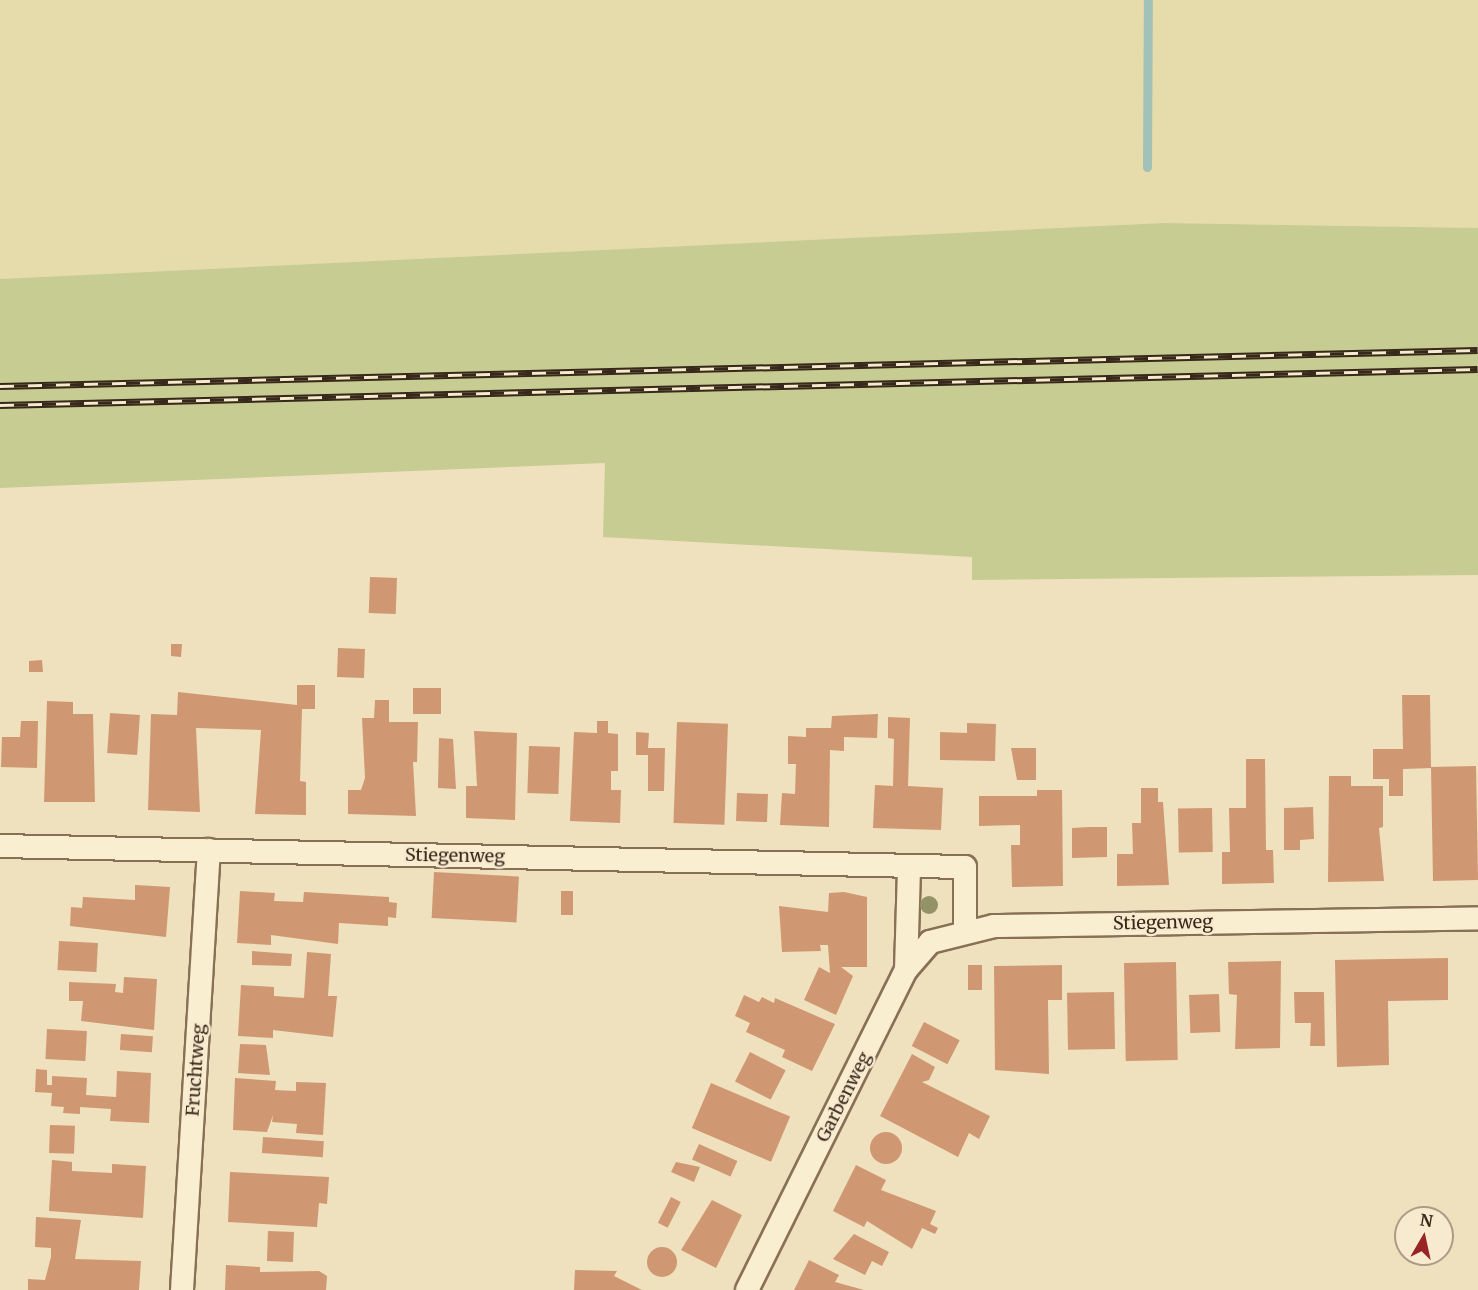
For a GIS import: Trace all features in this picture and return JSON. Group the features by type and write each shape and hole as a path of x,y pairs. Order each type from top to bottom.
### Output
{"street":[{"name":"Stiegenweg","path":"0,846 965,867 965,929 1478,918"},
{"name":"Fruchtweg","path":"182,1290 209,850"},
{"path":"906,970 909,866"},
{"name":"Garbenweg","path":"747,1290 906,970 930,942 965,929"}],"shaded area":[{"path":"0,0 1478,0 1478,228 1163,223 0,279"}],"green space":[{"path":"1163,223 1478,228 1478,575 972,580 972,557 603,537 605,463 0,488 0,279"}],"building":[{"path":"370,577 397,578 396,614 369,613"},
{"path":"171,644 182,644 181,657 171,656"},
{"path":"338,648 365,649 364,678 337,677"},
{"path":"42,660 43,672 29,672 29,661"},
{"path":"297,685 315,685 315,709 302,709 300,781 306,782 306,815 255,814 261,730 196,728 200,812 148,810 151,714 177,715 178,692 297,705"},
{"path":"413,688 441,688 441,714 413,714"},
{"path":"1402,695 1430,695 1431,767 1476,766 1478,880 1433,881 1431,768 1403,769 1403,796 1389,796 1389,779 1373,779 1373,749 1403,749"},
{"path":"375,700 389,700 389,722 418,722 417,762 413,762 416,816 348,814 348,790 361,790 365,778 362,718 374,718"},
{"path":"47,701 73,702 73,714 93,714 95,802 44,802"},
{"path":"110,713 140,715 137,755 107,753"},
{"path":"878,714 877,738 844,737 844,751 830,750 829,827 780,825 782,793 795,794 796,764 788,764 788,736 806,737 806,728 831,728 832,716"},
{"path":"888,717 910,718 908,786 943,788 941,830 873,828 875,785 893,786 894,739 888,738"},
{"path":"21,721 38,721 37,768 1,767 2,737 20,737"},
{"path":"597,721 608,721 608,733 618,734 618,771 611,771 611,790 621,790 620,823 570,821 574,732 597,733"},
{"path":"677,722 728,724 724,825 673,823"},
{"path":"967,723 996,724 995,761 940,760 940,732 967,733"},
{"path":"474,731 517,733 515,820 466,818 466,786 477,786"},
{"path":"636,732 649,733 648,748 665,748 664,791 648,791 648,755 636,755"},
{"path":"439,738 453,739 456,789 438,788"},
{"path":"529,746 560,747 558,794 527,793"},
{"path":"1011,748 1036,748 1036,780 1017,780"},
{"path":"1246,759 1265,759 1266,850 1273,850 1274,883 1222,884 1222,852 1230,852 1229,808 1246,808"},
{"path":"1329,776 1351,776 1351,786 1383,786 1383,827 1379,828 1384,881 1328,882"},
{"path":"1141,788 1158,788 1158,802 1163,802 1169,885 1117,886 1117,854 1133,854 1132,823 1141,823"},
{"path":"1037,790 1062,790 1063,886 1012,887 1011,845 1020,845 1020,825 979,826 979,796 1037,796"},
{"path":"737,793 768,794 767,822 736,821"},
{"path":"1313,807 1314,839 1300,840 1300,850 1284,850 1284,808"},
{"path":"1212,808 1213,852 1179,853 1178,809"},
{"path":"1107,827 1107,857 1072,858 1072,828"},
{"path":"434,872 519,876 516,922 432,918"},
{"path":"135,885 170,887 166,937 70,926 71,907 82,908 83,897 135,900"},
{"path":"240,891 275,893 274,901 303,902 304,892 389,897 389,902 397,903 396,918 388,917 388,926 339,923 338,944 271,935 271,945 237,943"},
{"path":"561,891 573,891 573,915 561,915"},
{"path":"844,892 867,897 867,967 841,967 853,976 836,1015 804,1000 819,967 830,973 828,945 820,945 821,951 782,952 779,906 828,912 829,893"},
{"path":"59,941 98,943 96,972 57,970"},
{"path":"252,951 292,954 291,966 252,965"},
{"path":"307,952 331,954 328,996 337,996 333,1037 273,1030 273,1038 238,1036 241,985 274,987 274,996 304,998"},
{"path":"1448,958 1448,1000 1388,1001 1389,1065 1337,1067 1335,960"},
{"path":"1281,961 1280,1048 1235,1049 1237,995 1229,994 1228,962"},
{"path":"1176,962 1178,1060 1126,1061 1124,963"},
{"path":"968,965 982,965 982,990 968,990"},
{"path":"1062,965 1062,1000 1048,1000 1049,1074 995,1070 994,966"},
{"path":"124,977 157,979 154,1030 81,1021 83,1001 69,1001 69,982 116,984 115,992 123,993"},
{"path":"1114,992 1115,1049 1068,1050 1067,993"},
{"path":"1294,992 1324,992 1325,1046 1310,1046 1311,1023 1295,1023"},
{"path":"1219,994 1220,1032 1190,1033 1189,995"},
{"path":"744,995 759,1002 762,997 774,1003 775,998 835,1024 812,1071 782,1057 785,1050 746,1032 750,1023 735,1016"},
{"path":"924,1022 960,1040 947,1064 912,1046"},
{"path":"47,1029 87,1031 85,1061 45,1059"},
{"path":"121,1034 153,1036 152,1052 120,1050"},
{"path":"240,1044 266,1045 270,1075 238,1073"},
{"path":"750,1052 786,1070 771,1100 735,1081"},
{"path":"912,1054 935,1067 929,1080 922,1082 990,1116 979,1139 969,1133 958,1157 880,1116"},
{"path":"36,1069 47,1070 47,1085 52,1085 52,1076 87,1078 86,1095 116,1097 117,1071 151,1073 149,1123 110,1121 111,1109 80,1107 80,1114 63,1113 64,1107 51,1106 52,1093 35,1092"},
{"path":"235,1078 276,1081 275,1090 296,1091 296,1082 326,1083 323,1135 296,1133 297,1124 272,1122 273,1115 267,1132 233,1130"},
{"path":"711,1083 790,1117 771,1162 692,1128"},
{"path":"50,1125 75,1126 74,1154 49,1153"},
{"path":"886,1132 897,1137 902,1148 897,1159 886,1164 875,1159 870,1148 875,1137"},
{"path":"263,1137 324,1141 323,1157 262,1153"},
{"path":"699,1144 737,1161 730,1177 692,1160"},
{"path":"52,1160 72,1162 72,1171 112,1173 112,1164 146,1166 143,1218 49,1211"},
{"path":"676,1162 700,1167 694,1182 671,1172"},
{"path":"856,1165 886,1180 881,1190 936,1211 930,1224 938,1228 935,1234 922,1228 912,1249 867,1221 864,1227 833,1211"},
{"path":"230,1172 329,1177 327,1204 319,1203 317,1227 228,1222"},
{"path":"671,1197 681,1202 668,1228 658,1223"},
{"path":"712,1200 742,1215 716,1268 681,1250"},
{"path":"36,1217 81,1220 75,1259 141,1261 139,1290 28,1290 28,1279 45,1280 51,1257 51,1248 35,1247"},
{"path":"268,1231 294,1232 293,1262 267,1261"},
{"path":"854,1234 889,1252 882,1266 872,1261 865,1275 833,1259"},
{"path":"662,1247 668,1248 676,1256 676,1268 668,1276 662,1277 656,1276 648,1268 647,1262 648,1256 656,1248"},
{"path":"809,1260 839,1275 835,1282 864,1290 794,1290"},
{"path":"226,1265 260,1267 260,1272 319,1271 327,1276 326,1290 225,1290"},
{"path":"575,1270 617,1271 614,1276 642,1290 574,1290"}],"waterway":[{"path":"1147,167 1148,0"}],"railway":[{"path":"0,386 1478,350"},
{"path":"0,405 1478,369"}]}
